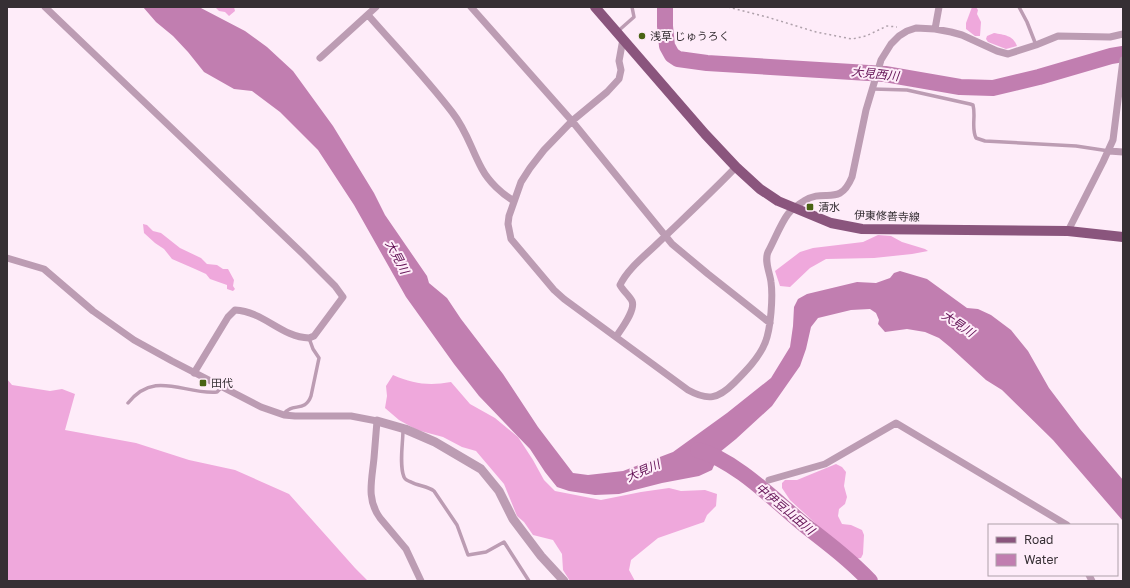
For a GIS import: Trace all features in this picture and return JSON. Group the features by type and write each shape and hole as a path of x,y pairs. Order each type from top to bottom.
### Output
{"main road":[{"name":"伊東修善寺線","path":"595,7 705,134 736,167 760,189 778,201 831,223 862,229 1068,231 1123,237"}],"street":[{"path":"45,7 298,249 343,297 314,336 309,338 286,333 262,318 235,310 228,317 194,373"},
{"path":"320,58 376,7"},
{"path":"471,7 572,121 672,244 770,323"},
{"path":"935,29 939,7"},
{"path":"368,15 452,112 464,130 487,177 502,192 514,200"},
{"path":"620,36 619,61 621,70 619,80 572,121 544,150 530,168 521,182 509,216 508,224 510,239 554,290 688,390 697,395 709,397 719,396 748,369 766,342 770,323 772,291 767,255 788,214 806,200 813,197 842,193 848,187 852,178 866,110 880,60 891,44 899,36 906,31 916,28 935,29 962,35 997,51 1008,54 1058,36 1110,37 1123,34"},
{"path":"1068,231 1109,151 1113,140 1122,63"},
{"path":"1109,151 1123,152"},
{"path":"616,337 633,307 631,300 622,290 620,285 622,281 636,265 736,167"},
{"path":"7,258 44,269 93,312 134,340 261,407 284,415 351,416 377,421 404,429 435,442 481,469 499,491 513,519 541,556 564,581"},
{"path":"377,421 370,491 372,503 375,512 410,553 421,581"},
{"path":"769,480 828,463 896,423 1065,524"}],"lane":[{"path":"620,36 634,17 632,7"},
{"path":"1019,7 1036,45"},
{"path":"872,88 907,90 973,105 974,134 976,138 985,141 1076,146 1109,151"},
{"path":"284,415 288,409 304,406 311,396 320,358 313,349 309,338"},
{"path":"128,402 134,394 152,386 164,385 209,393 217,392 222,386"},
{"path":"404,429 402,463 405,479 434,491 457,524 468,555 486,552 504,542 529,581"}],"path":[{"path":"728,7 816,32 852,39 866,36 887,26 897,27 906,31"}],"shaded area":[{"path":"215,7 234,7 235,11 229,16 225,12 219,11"},
{"path":"972,7 976,7 978,10 977,14 981,22 980,36 975,36 966,29 966,23"},
{"path":"994,33 1011,38 1017,46 1006,49 988,42 986,39 987,36"},
{"path":"143,224 147,225 153,231 161,233 180,248 201,258 207,264 217,265 223,269 228,269 234,280 233,286 235,289 233,291 227,289 227,285 210,279 206,274 172,259 164,249 144,233"},
{"path":"878,235 891,236 902,242 928,251 874,258 826,259 810,268 790,287 780,286 775,271 800,252 813,248 863,242"},
{"path":"393,375 408,380 429,384 451,382 470,404 495,418 518,437 544,480 555,491 601,500 669,488 681,491 705,490 717,494 716,506 707,515 704,522 658,538 631,560 629,570 635,581 570,581 563,570 562,554 553,540 533,535 524,522 517,516 504,484 476,451 462,447 443,437 417,430 399,420 385,408 387,396 386,386"},
{"path":"7,379 12,385 50,391 62,389 75,394 65,430 136,443 189,460 235,470 289,494 368,581 7,581"},
{"path":"836,464 842,467 846,472 844,486 847,497 845,504 839,509 838,516 842,524 851,525 862,530 864,535 863,554 861,558 854,559 846,555 832,539 818,530 815,523 790,500 782,488 782,483 785,480 797,480"}],"water":[{"name":"大見川","path":"143,7 199,7 245,31 267,47 293,71 333,126 374,193 385,215 427,276 429,283 447,298 503,374 538,427 573,473 588,475 623,471 673,452 727,413 771,378 790,347 794,307 798,299 807,294 857,282 876,283 890,278 894,273 900,271 927,279 967,308 978,309 991,315 1011,330 1028,351 1049,388 1080,429 1123,480 1123,521 1053,440 1002,390 986,380 939,338 925,332 907,329 885,332 878,324 879,320 876,313 870,309 851,310 818,318 811,327 800,366 772,406 720,452 712,470 699,476 662,483 619,494 595,495 569,491 557,487 530,449 479,396 406,297 354,205 318,150 280,112 252,91 234,89 204,72 173,36 156,22"}],"waterway":[{"name":"大見西川","path":"665,7 667,46 672,55 678,59 707,63 885,74 960,87 993,88 1123,54"},
{"name":"中伊豆山田川","path":"698,450 713,455 756,483 807,527 832,546 870,581"}],"place":[{"name":"浅草 じゅうろく","path":"642,36"},
{"name":"清水","path":"810,207"},
{"name":"田代","path":"203,383"}]}
